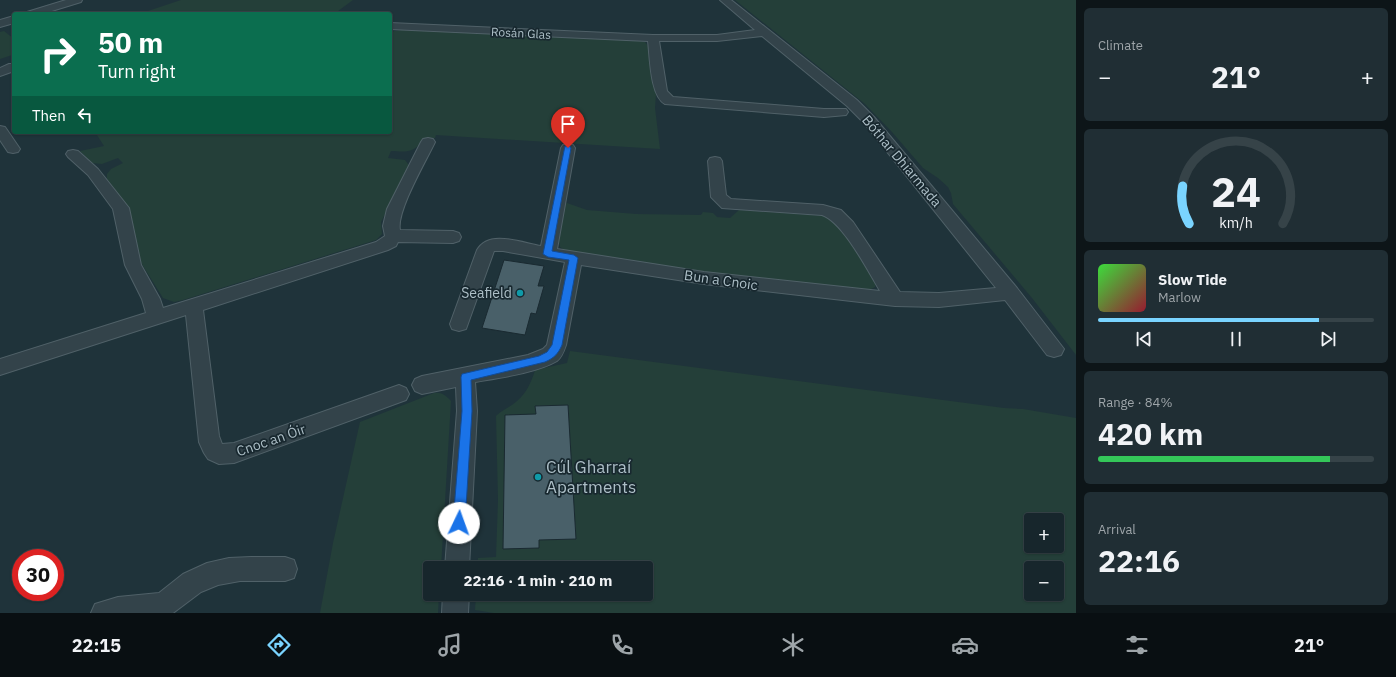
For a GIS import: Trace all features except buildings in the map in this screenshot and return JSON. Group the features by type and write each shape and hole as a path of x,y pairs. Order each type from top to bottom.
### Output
{"street":[{"path":"38,12 77,0"},
{"name":"Bóthar Dhiarmada","path":"725,0 852,103 869,120 1011,293 1054,349"},
{"path":"0,24 12,20"},
{"name":"Rosán Glas","path":"392,26 653,38 717,38 764,32"},
{"path":"653,38 661,91 663,96 670,101 824,113 841,112"},
{"path":"0,72 12,67"},
{"path":"0,130 13,149"},
{"path":"0,367 382,246 390,242 393,236 391,226 395,209 428,142"},
{"path":"548,254 568,148"},
{"path":"73,154 93,172 121,208 133,265 151,299 156,317"},
{"path":"715,161 719,197 727,204 823,210 838,216 847,226 895,299"},
{"path":"393,236 453,237"},
{"name":"Bun a Cnoic","path":"459,324 485,250 490,245 500,245 548,254 704,278 895,299 939,300 1011,293"},
{"path":"422,385 530,363 550,355 555,350 574,258"},
{"name":"Cnoc an Óir","path":"194,306 208,436 210,447 215,452 222,455 234,453 399,394"},
{"path":"457,561 467,411 466,377"},
{"path":"104,613 117,609 160,606 197,580 226,570 285,569"},
{"path":"455,613 456,601"}],"green space":[{"path":"181,0 353,0 337,12 145,12"},
{"path":"735,0 1076,0 1076,355 1032,298 953,204 948,187 923,168 892,132 865,104"},
{"path":"402,30 634,40 645,42 648,46 656,94 655,108 660,149 436,135 435,138 424,138 414,149 402,152 391,151 388,158 405,160 408,164 408,168 381,222 382,234 376,240 183,300 174,302 163,298 138,256 126,205 107,179 107,174 111,169 123,163 118,158 102,164 92,163 80,151 104,146 96,134 392,134 392,32"},
{"path":"4,31 12,37 12,55 0,59 0,32"},
{"path":"567,203 587,210 636,214 701,215 703,212 713,213 717,217 730,218 739,210 824,216 841,227 876,281 875,287 869,290 701,272 620,258 566,251 560,247 558,237 562,205"},
{"path":"570,351 1004,408 1023,409 1076,418 1076,613 494,613 475,610 476,601 653,601 653,561 478,561 478,558 496,557 498,500 496,416 521,398 532,380 535,370 567,363"},
{"path":"434,393 443,394 451,401 441,561 423,561 423,601 439,601 438,613 320,613 333,543 360,422"}],"place":[{"name":"Seafield","path":"520,293"},
{"name":"Cúl Gharraí Apartments","path":"538,477"}],"route":[{"path":"459,523 467,411 466,377 541,360 550,355 555,350 557,345 574,258 548,254 568,148"}]}
